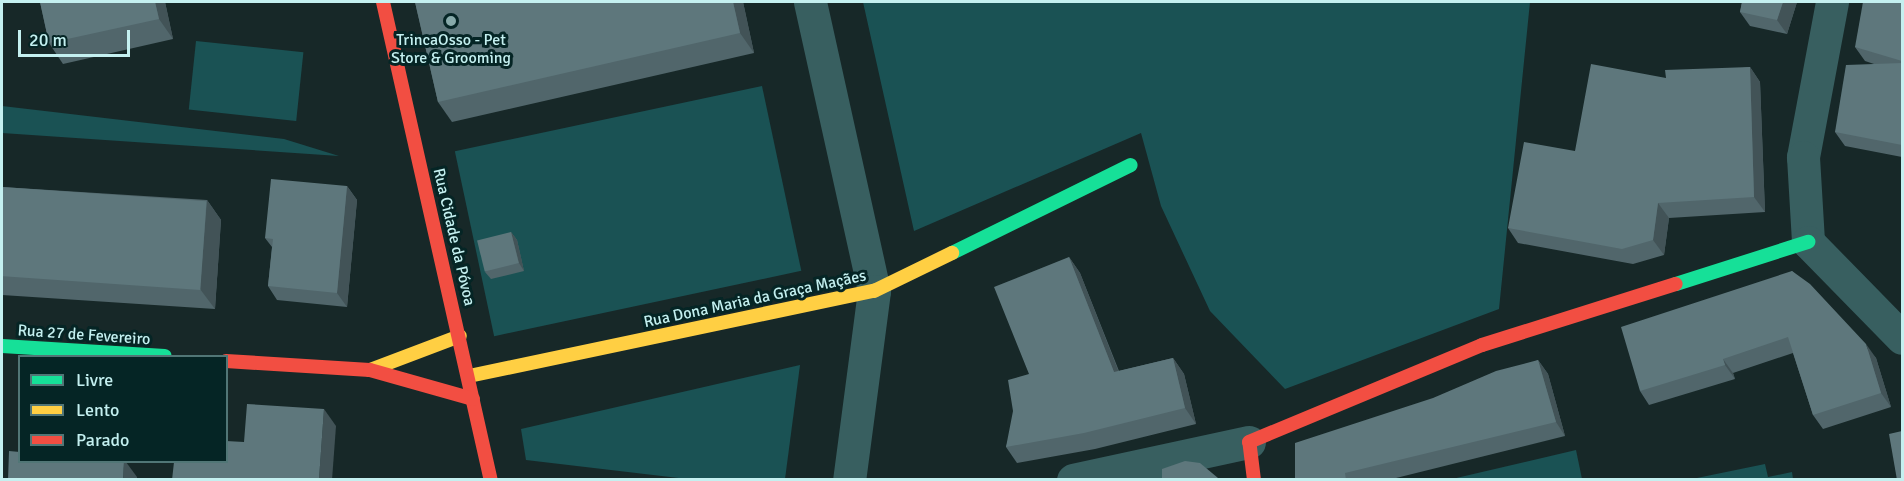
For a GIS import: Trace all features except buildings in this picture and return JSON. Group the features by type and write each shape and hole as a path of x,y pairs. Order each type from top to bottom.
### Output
{"street":[{"name":"Rua Cidade da Póvoa","path":"383,2 491,480"},
{"path":"810,2 874,291 849,480"},
{"path":"1832,2 1803,158 1808,242 1902,338"},
{"name":"Rua Dona Maria da Graça Maçães","path":"469,376 874,291 1131,165"},
{"path":"1073,480 1249,442 1482,345 1808,242"},
{"path":"370,370 460,336"},
{"name":"Rua 27 de Fevereiro","path":"2,346 135,355"},
{"path":"228,360 370,370 473,399"},
{"path":"1249,442 1254,480"}],"shaded area":[{"path":"863,2 1530,2 1499,309 1285,389 1210,311 1161,206 1141,133 914,231"},
{"path":"196,41 303,52 296,121 189,110"},
{"path":"762,86 801,271 494,336 455,151"},
{"path":"2,106 284,139 339,156 2,133"},
{"path":"800,365 785,479 687,479 526,460 521,429"},
{"path":"1576,450 1582,479 1452,479"},
{"path":"1765,464 1768,477 1792,472 1793,479 1692,479"}],"traffic: fast":[{"path":"952,253 1131,165"},
{"path":"1676,284 1808,242"},
{"path":"2,346 149,355"}],"traffic: slow":[{"path":"469,376 874,291 952,253"},
{"path":"370,370 460,336"}],"traffic: jam":[{"path":"383,2 491,480"},
{"path":"1254,480 1249,442 1482,345 1676,284"},
{"path":"228,361 370,370 473,399"}],"place":[{"name":"TrincaOsso - Pet Store & Grooming","path":"451,21"}]}
